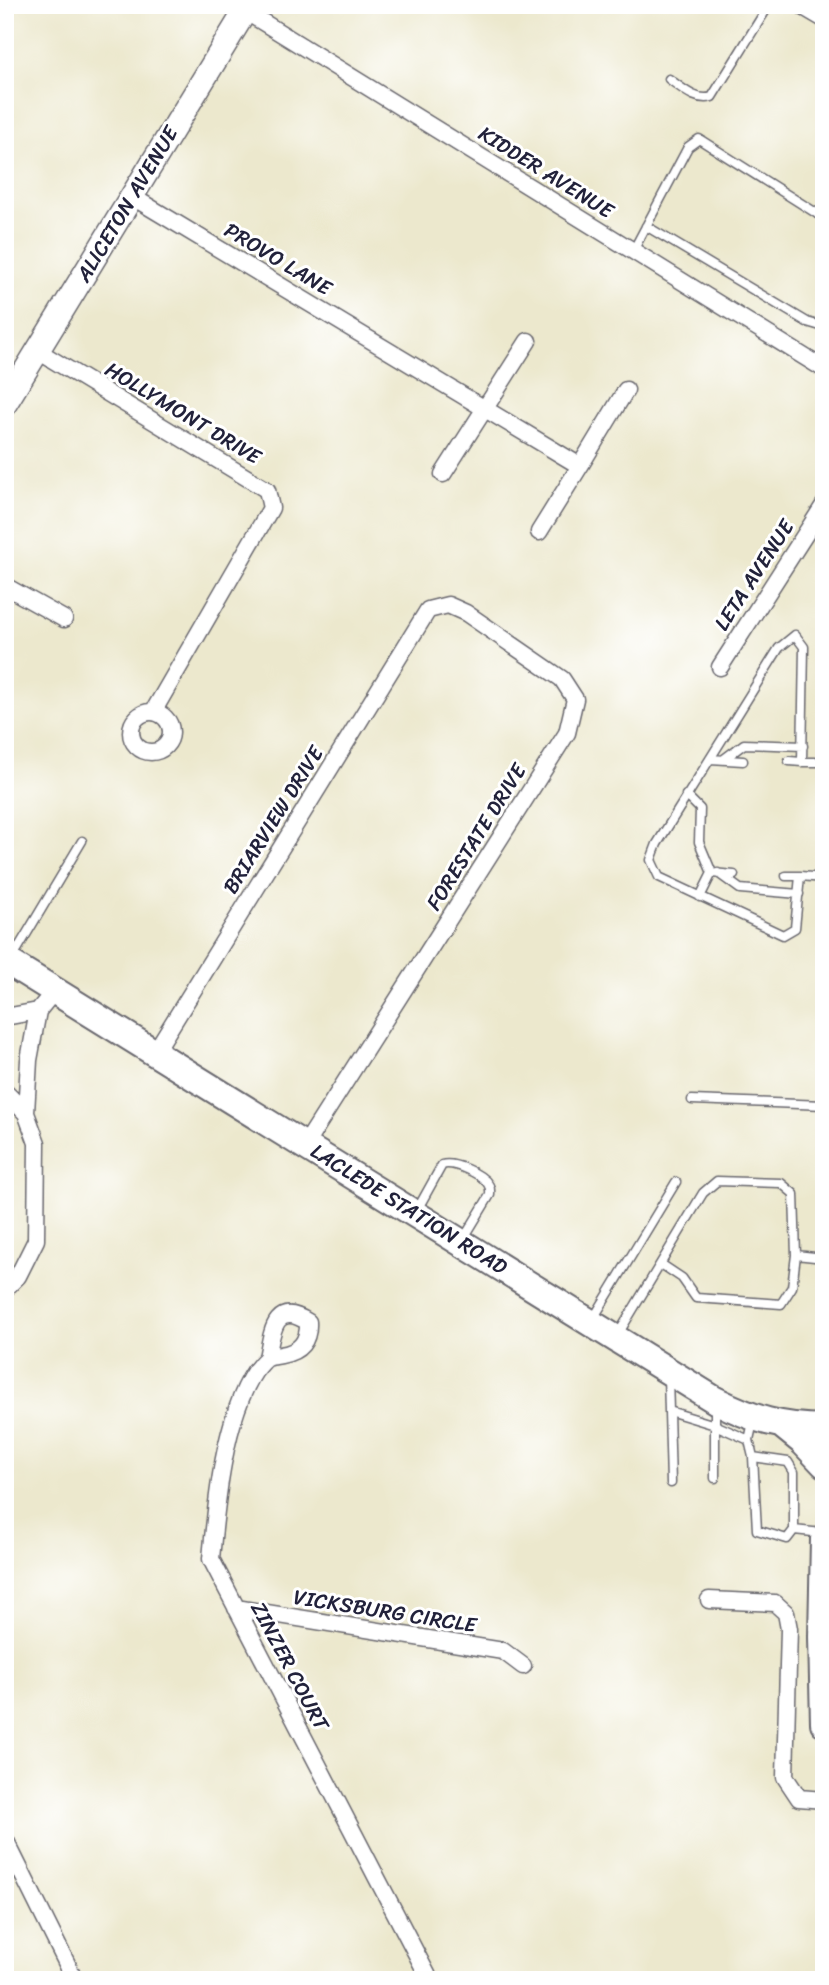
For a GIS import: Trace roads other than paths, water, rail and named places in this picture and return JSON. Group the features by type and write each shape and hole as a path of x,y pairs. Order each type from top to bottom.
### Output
{"main road":[{"name":"LACLEDE STATION ROAD","path":"7,961 617,1337 668,1370 715,1413 751,1429 782,1425 824,1428"},
{"path":"782,1425 803,1441 824,1464"},
{"path":"824,1539 821,1637 824,1723"}],"street":[{"path":"807,5 824,15"},
{"name":"ALICETON AVENUE","path":"5,404 247,8"},
{"name":"KIDDER AVENUE","path":"247,8 824,369"},
{"name":"PROVO LANE","path":"131,196 579,466"},
{"path":"443,474 528,341"},
{"name":"HOLLYMONT DRIVE","path":"38,351 267,490 271,508 153,712"},
{"path":"540,532 626,390"},
{"name":"LETA AVENUE","path":"720,667 824,505"},
{"path":"5,586 64,619"},
{"name":"FORESTATE DRIVE","path":"306,1145 566,733 572,716 575,699 562,679 466,613 448,605 428,610"},
{"name":"BRIARVIEW DRIVE","path":"155,1052 428,610"},
{"path":"5,1289 18,1276 36,1240 37,1143 26,1113 29,1060 38,1012 55,990"},
{"path":"5,1017 38,1012"},
{"path":"5,1092 26,1113"},
{"name":"ZINZER COURT","path":"267,1358 255,1372 241,1401 228,1444 216,1498 211,1559 430,1980"},
{"path":"709,1600 775,1603 786,1612 789,1629 785,1777 799,1798 824,1800"},
{"name":"VICKSBURG CIRCLE","path":"236,1608 503,1651 523,1666"},
{"path":"5,1839 75,1980"}],"lane":[{"path":"669,79 694,96 705,99 712,97 769,5"},
{"path":"633,251 688,147 699,139 824,218"},
{"path":"646,226 807,322 824,327"},
{"path":"800,876 795,928 783,936 659,877 651,860 657,844 686,795 779,649 795,635 804,647 802,762"},
{"path":"724,759 744,744 803,746"},
{"path":"710,759 743,761"},
{"path":"789,761 824,762"},
{"path":"686,795 699,809 699,842 715,873 740,890 799,894"},
{"path":"7,961 82,841"},
{"path":"715,873 734,875"},
{"path":"700,897 715,873"},
{"path":"786,876 824,878"},
{"path":"692,1100 824,1105"},
{"path":"415,1212 442,1166 446,1164 457,1165 487,1182 490,1195 462,1241"},
{"path":"617,1337 703,1193 717,1181 781,1183 794,1194 796,1255 792,1287 781,1304 696,1298 682,1278 661,1264"},
{"path":"592,1322 676,1182"},
{"path":"796,1255 824,1258"},
{"path":"668,1370 671,1483"},
{"path":"669,1411 715,1413 715,1478"},
{"path":"751,1429 757,1530 787,1539 794,1530 793,1472 788,1462 753,1457"},
{"path":"794,1530 824,1533"}]}
